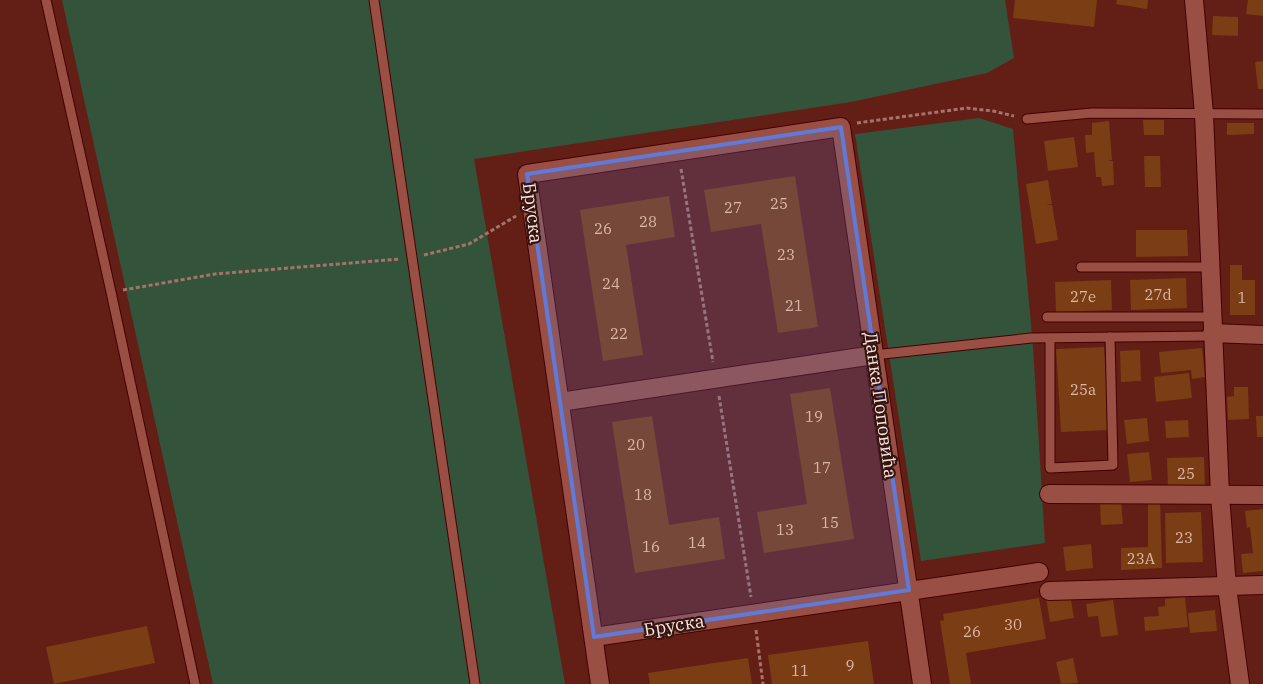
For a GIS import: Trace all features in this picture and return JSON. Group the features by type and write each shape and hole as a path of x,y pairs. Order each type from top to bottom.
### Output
{"street":[{"path":"1194,0 1204,114 1220,495 1227,587 1240,684"},
{"path":"678,152 841,127"},
{"name":"Данка Поповића","path":"841,127 922,684"},
{"name":"Бруска","path":"600,684 527,174 678,152"},
{"path":"1212,329 1263,335"},
{"path":"560,402 874,355"},
{"path":"1049,494 1263,495"},
{"name":"Бруска","path":"594,637 754,612 1039,572"},
{"path":"1049,591 1263,585"}],"lane":[{"path":"46,0 111,292 192,683"},
{"path":"374,0 475,684"},
{"path":"1027,119 1092,114 1263,114"},
{"path":"1081,267 1210,266"},
{"path":"1047,316 1212,329"},
{"path":"874,355 1050,338 1110,337 1212,329"},
{"path":"1050,338 1050,468 1113,465 1110,337"}],"path":[{"path":"841,127 967,108 993,111 1027,119"},
{"path":"678,152 754,612 763,684"},
{"path":"111,292 164,281 215,274 411,258 469,244 532,207"}],"highlighted area":[{"path":"841,127 909,590 594,637 527,174"}],"green space":[{"path":"62,0 1005,0 1014,58 987,73 851,102 474,159 565,684 213,684"},
{"path":"979,118 1013,129 1033,346 1045,543 921,561 855,134"}],"building":[{"path":"1015,0 1097,0 1094,27 1013,18"},
{"path":"1117,0 1148,0 1147,9 1116,4"},
{"path":"1248,0 1263,0 1263,16 1246,14"},
{"path":"1213,16 1238,17 1238,36 1212,35"},
{"path":"1263,61 1263,89 1258,89 1255,62"},
{"path":"1143,120 1164,120 1164,135 1144,135"},
{"path":"1109,121 1112,160 1107,161 1113,161 1114,185 1102,186 1101,177 1096,177 1094,152 1086,153 1085,135 1092,135 1092,123"},
{"path":"1227,123 1254,123 1254,134 1227,135"},
{"path":"1074,137 1078,167 1048,171 1044,141"},
{"path":"1144,156 1160,156 1161,187 1145,187"},
{"path":"795,176 818,327 778,333 761,224 711,232 704,190"},
{"path":"1048,180 1052,204 1046,205 1052,205 1058,240 1036,244 1026,184"},
{"path":"669,196 675,237 626,245 643,355 603,361 580,210"},
{"path":"1136,230 1187,230 1188,256 1136,257"},
{"path":"1230,265 1242,265 1242,280 1255,280 1255,315 1230,315"},
{"path":"1186,278 1187,308 1131,310 1130,280"},
{"path":"1111,280 1112,310 1056,312 1055,282"},
{"path":"1104,347 1109,430 1061,432 1056,349"},
{"path":"1202,348 1205,377 1192,379 1191,370 1161,373 1159,352"},
{"path":"1140,350 1141,381 1121,382 1120,351"},
{"path":"1189,373 1192,398 1156,402 1154,377"},
{"path":"1234,387 1248,387 1249,419 1228,420 1227,397 1234,396"},
{"path":"830,388 854,539 764,553 757,512 807,504 790,394"},
{"path":"652,416 669,525 719,517 725,559 635,573 612,422"},
{"path":"1256,416 1263,416 1263,437 1257,437"},
{"path":"1147,418 1149,441 1127,444 1124,420"},
{"path":"1188,420 1189,437 1166,438 1165,421"},
{"path":"1149,452 1152,480 1130,482 1127,454"},
{"path":"1204,457 1205,488 1168,489 1167,458"},
{"path":"1160,497 1162,568 1121,570 1121,548 1148,547 1148,498"},
{"path":"1121,500 1123,524 1101,525 1100,502"},
{"path":"1263,509 1263,571 1243,573 1241,554 1253,553 1250,527 1247,528 1245,511"},
{"path":"1201,512 1203,562 1166,563 1165,513"},
{"path":"1091,544 1093,568 1066,571 1063,547"},
{"path":"1070,594 1074,618 1050,622 1046,598"},
{"path":"1185,597 1188,627 1145,631 1144,617 1159,616 1158,607 1165,606 1165,599"},
{"path":"1039,598 1046,639 966,653 971,684 950,684 940,621 944,620 943,614"},
{"path":"1113,600 1118,635 1101,637 1098,616 1088,617 1086,604"},
{"path":"1215,610 1217,631 1190,633 1188,613"},
{"path":"147,626 155,663 54,684 46,647"},
{"path":"868,641 874,684 772,684 768,655"},
{"path":"748,658 752,684 650,684 648,673"},
{"path":"1073,658 1078,683 1061,684 1056,662"}]}
